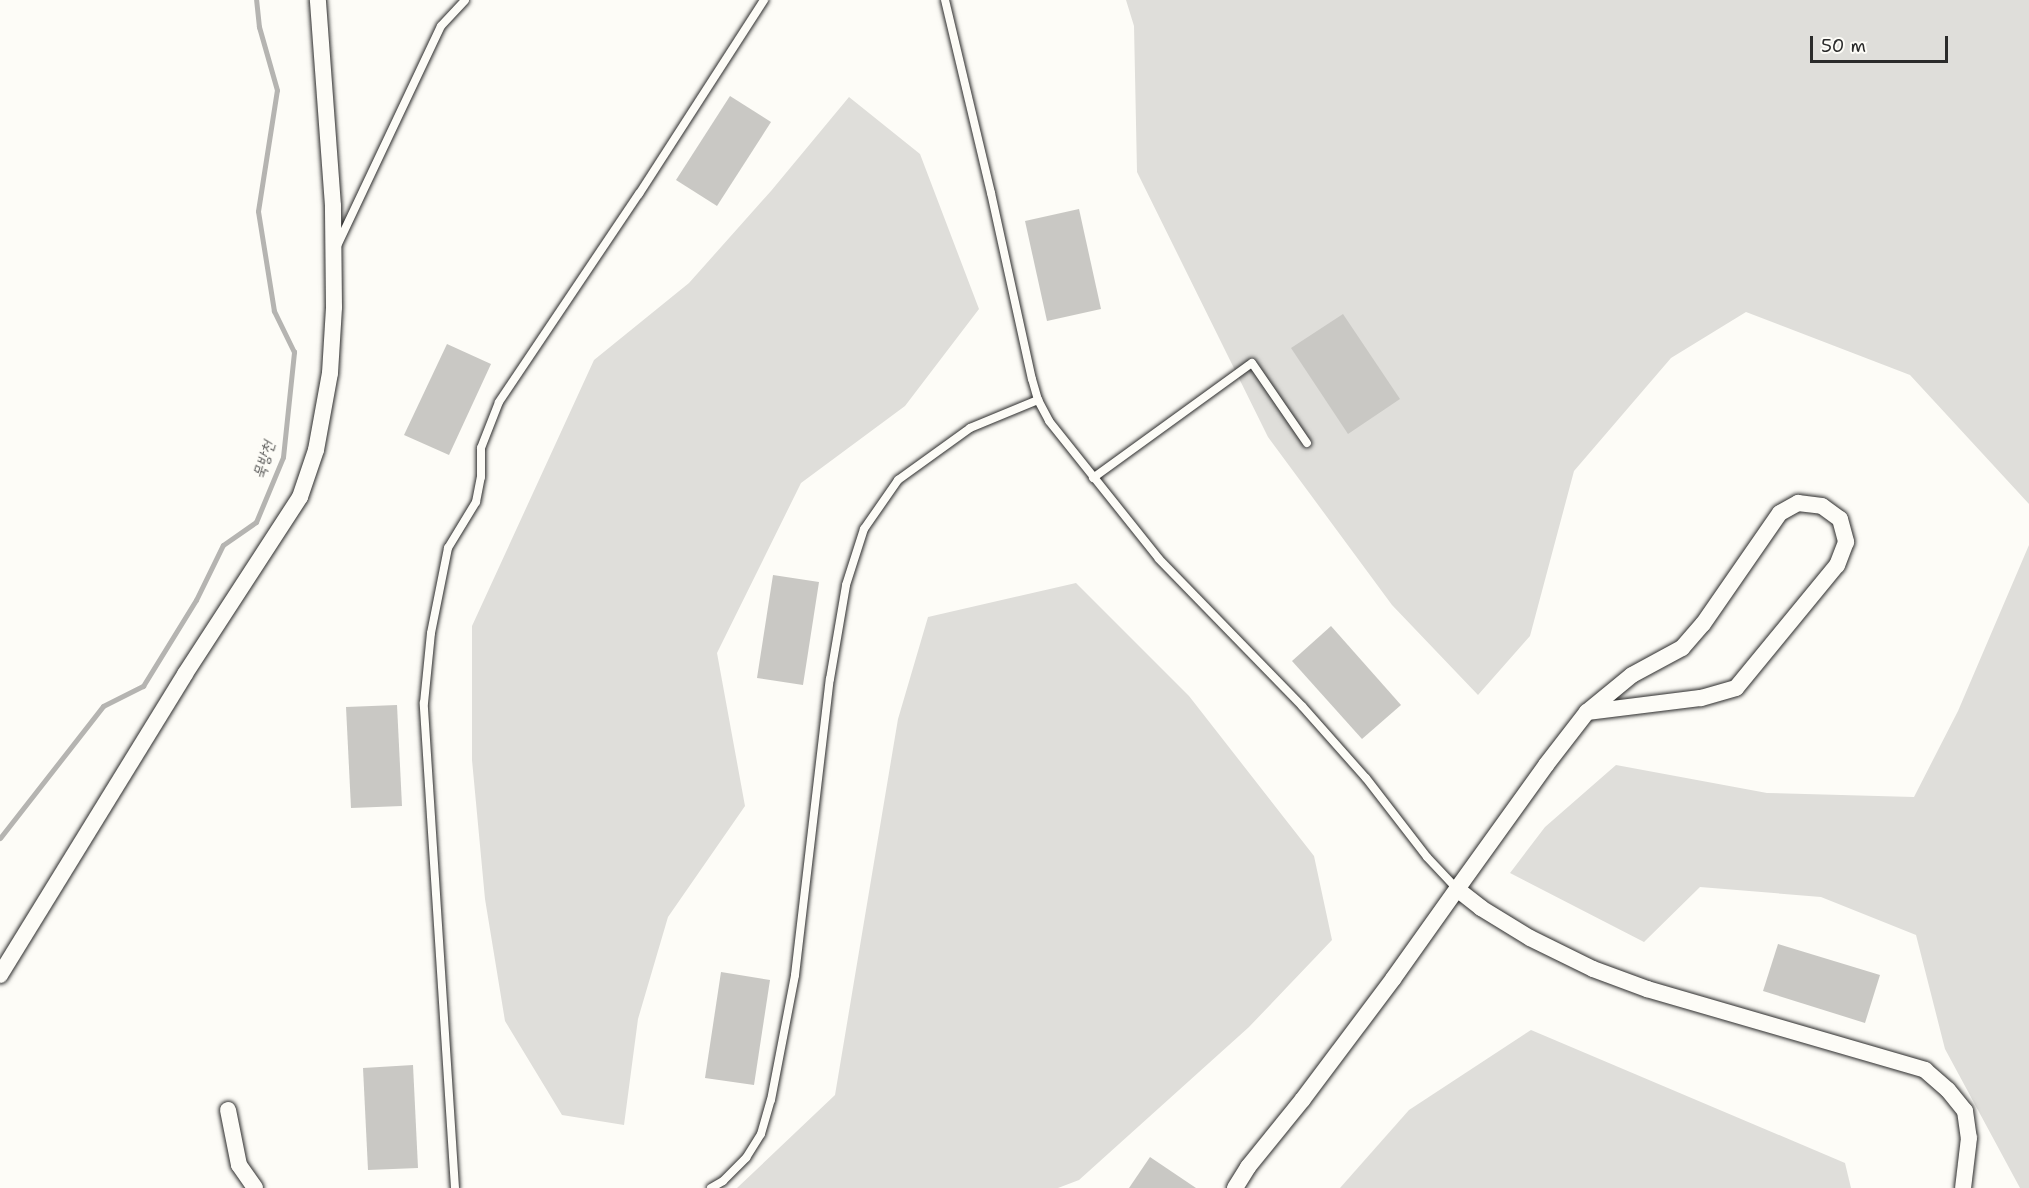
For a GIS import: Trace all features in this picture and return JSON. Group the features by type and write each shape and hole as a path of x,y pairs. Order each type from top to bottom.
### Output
{"street":[{"path":"0,975 185,674 300,497 316,450 330,373 333,255 333,206 318,0"},
{"path":"1235,1188 1248,1167 1379,997 1545,765 1587,712 1632,675 1682,648 1703,624 1779,513 1798,504 1806,504 1822,506 1840,519 1846,542 1837,565 1736,688 1700,698 1587,712"},
{"path":"1457,889 1481,908 1530,938 1593,969 1647,989 1925,1070 1948,1090 1965,1111 1968,1138 1963,1188"},
{"path":"228,1110 239,1165 255,1188"}],"lane":[{"path":"333,255 441,26 465,0"},
{"path":"455,1188 424,703 431,633 448,548 476,502 481,477 481,448 499,402 639,194 764,0"},
{"path":"945,0 1038,400 1049,421 1159,559 1302,706 1366,778 1427,857 1457,889"},
{"path":"1093,478 1252,363 1306,443"},
{"path":"711,1188 723,1181 746,1158 762,1134 771,1100 795,975 830,679 846,585 864,529 898,480 970,428 1038,400"}],"shaded area":[{"path":"1126,0 2029,0 2029,504 1910,375 1746,312 1671,358 1574,471 1530,636 1478,695 1392,605 1268,437 1137,172 1134,26"},
{"path":"849,97 920,154 979,309 905,406 801,483 717,653 745,806 668,917 638,1019 624,1125 562,1115 505,1021 485,899 472,760 472,626 594,360 689,283 771,191"},
{"path":"2029,545 2029,1188 2020,1188 1945,1049 1916,935 1821,897 1700,887 1644,942 1510,873 1545,827 1616,765 1767,793 1914,797 1958,711"},
{"path":"1076,583 1189,696 1314,856 1332,940 1249,1027 1079,1180 1058,1188 737,1188 835,1095 898,719 928,617"},
{"path":"1531,1030 1845,1163 1851,1188 1340,1188 1409,1110"}],"building":[{"path":"730,96 771,122 717,206 676,180"},
{"path":"1079,209 1101,309 1047,321 1025,221"},
{"path":"1343,314 1400,399 1348,434 1291,348"},
{"path":"447,344 491,364 449,455 404,435"},
{"path":"773,575 819,582 803,685 757,678"},
{"path":"1331,626 1401,705 1362,739 1292,661"},
{"path":"397,705 402,806 351,808 346,707"},
{"path":"1778,944 1880,975 1865,1023 1763,991"},
{"path":"721,972 770,980 754,1085 705,1078"},
{"path":"413,1065 418,1168 368,1170 363,1068"},
{"path":"1150,1157 1196,1188 1129,1188"}],"waterway":[{"name":"묵방천","path":"0,838 103,706 143,686 196,600 223,545 256,522 283,457 294,352 274,311 258,211 277,90 259,27 256,0"}]}
